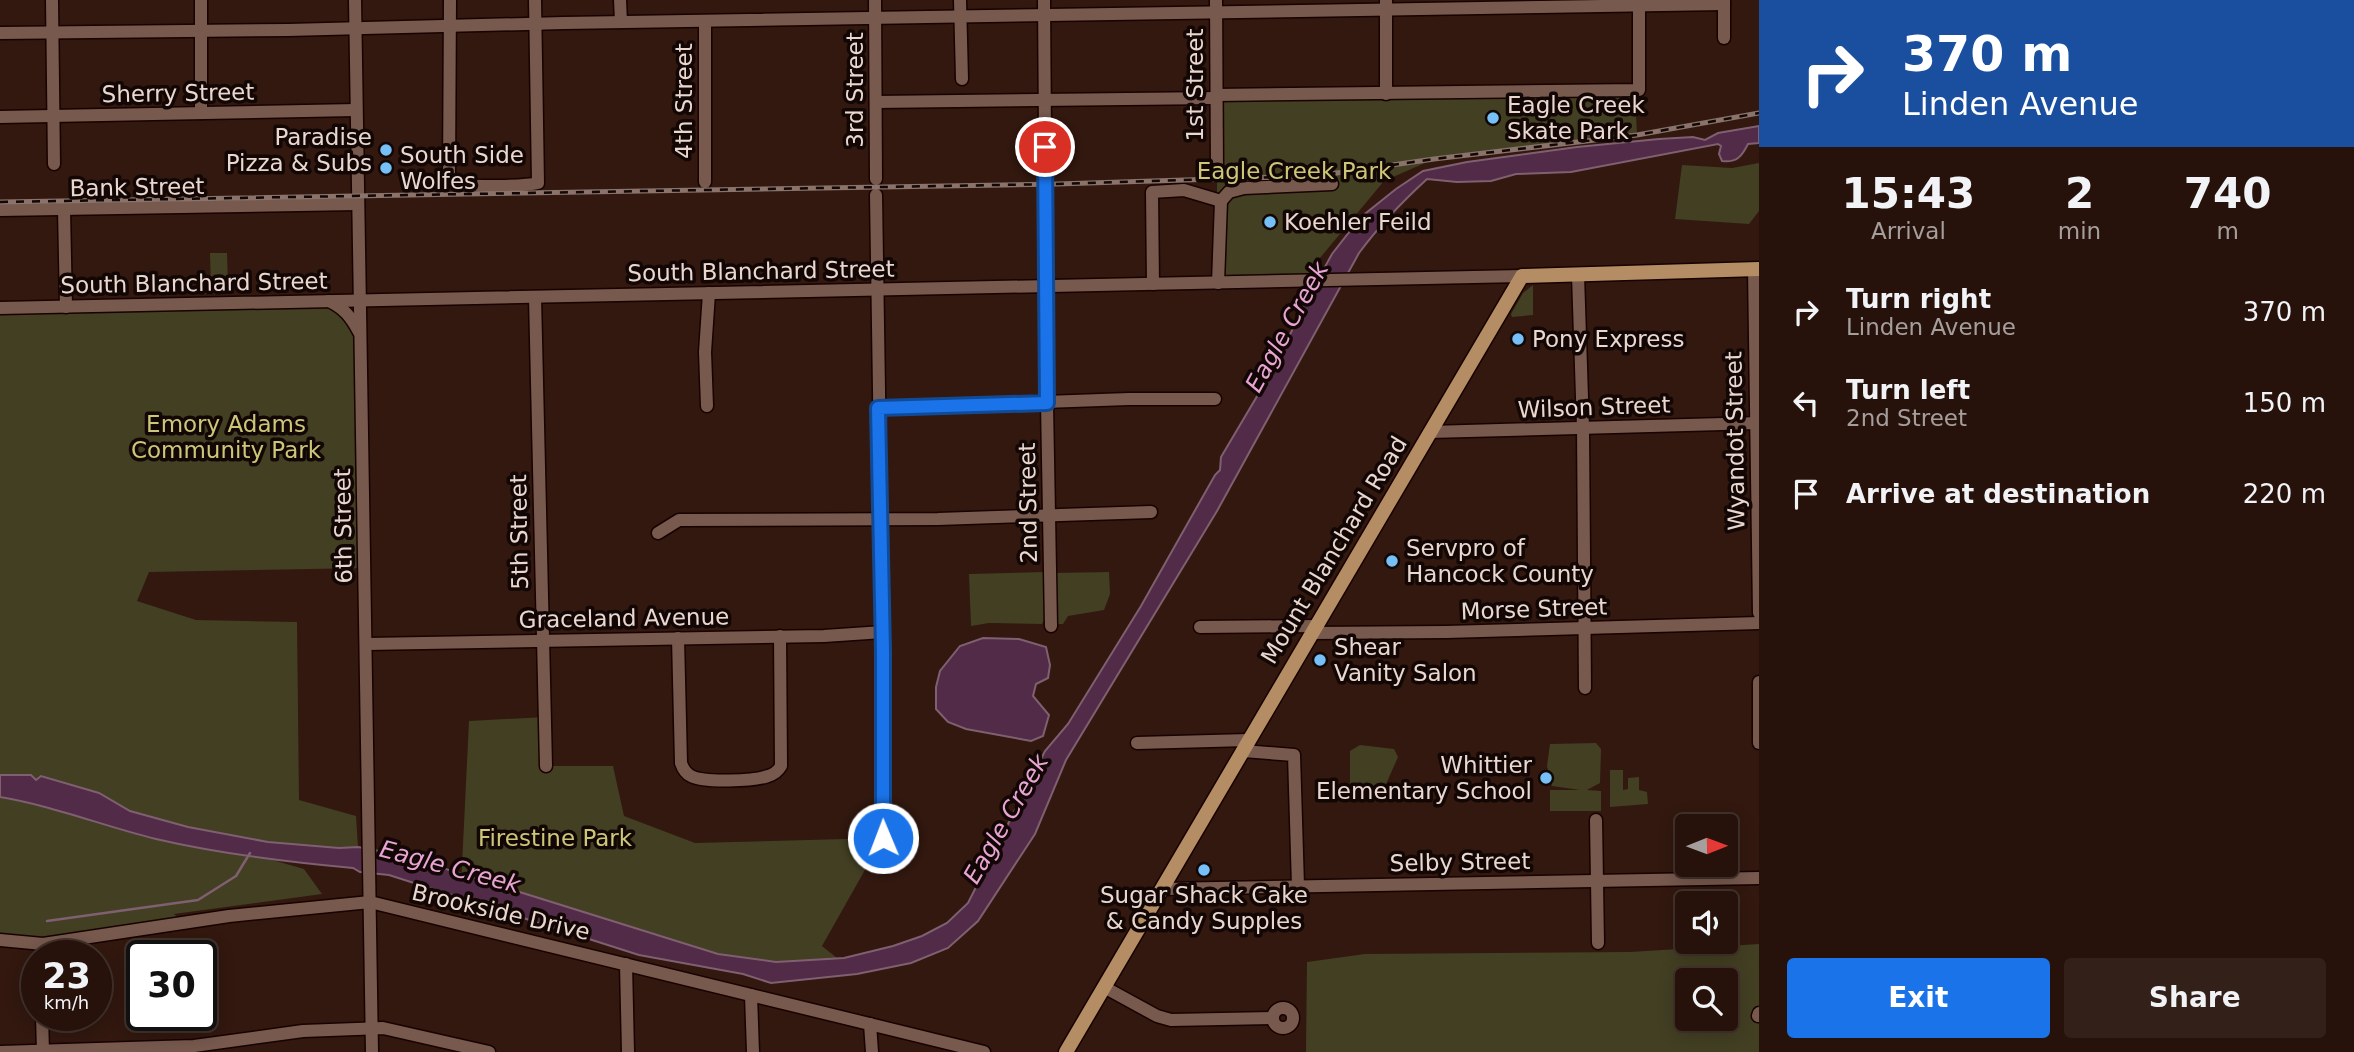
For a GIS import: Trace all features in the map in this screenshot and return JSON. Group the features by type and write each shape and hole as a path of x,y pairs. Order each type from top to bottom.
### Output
{"main road":[{"path":"1522,276 1756,269"},
{"name":"Mount Blanchard Road","path":"1066,1052 1522,276"}],"street":[{"path":"52,0 54,164"},
{"path":"201,0 201,113"},
{"name":"6th Street","path":"355,0 372,1052"},
{"path":"450,0 449,176 458,183 529,185 538,183 535,0"},
{"path":"620,0 621,22"},
{"name":"3rd Street","path":"875,0 876,179"},
{"path":"960,0 962,79"},
{"name":"2nd Street","path":"1044,0 1051,626"},
{"path":"0,33 355,29 1044,15 1216,6 1639,6 1724,2 1724,38"},
{"path":"1386,93 1387,5"},
{"name":"1st Street","path":"1216,6 1217,169"},
{"path":"876,102 1639,90 1639,6"},
{"name":"4th Street","path":"705,20 705,182"},
{"name":"Sherry Street","path":"0,117 356,110"},
{"path":"1218,283 1220,201 1229,192 1244,188 1332,184"},
{"path":"1153,284 1152,192 1184,190 1220,201"},
{"path":"876,195 883,632 883,838"},
{"name":"Bank Street","path":"0,210 358,204"},
{"path":"64,209 66,307"},
{"name":"Wyandot Street","path":"1756,269 1759,613"},
{"path":"1578,275 1586,688"},
{"name":"South Blanchard Street","path":"0,308 1522,276"},
{"path":"707,406 705,352 709,293"},
{"name":"5th Street","path":"535,296 546,766"},
{"path":"328,300 348,314 360,335"},
{"path":"878,408 1129,399 1215,400"},
{"name":"Wilson Street","path":"1430,432 1757,423"},
{"path":"658,533 679,520 880,519 1150,512"},
{"name":"Morse Street","path":"1313,630 1586,628 1759,623"},
{"path":"1200,627 1313,630"},
{"name":"Graceland Avenue","path":"366,644 883,632"},
{"path":"678,638 680,746 684,772 703,779 752,778 773,774 781,766 780,636"},
{"path":"1759,682 1759,743"},
{"path":"1137,743 1245,746 1294,755 1298,886"},
{"path":"1596,820 1598,943"},
{"name":"Selby Street","path":"1162,889 1759,878"},
{"name":"Brookside Drive","path":"100,940 241,915 370,902 984,1052"},
{"name":"Brookside Drive","path":"0,940 21,945"},
{"path":"626,964 628,1052"},
{"path":"1104,987 1157,1016 1171,1020 1272,1018"},
{"path":"751,995 753,1052"},
{"path":"870,1024 872,1052"},
{"path":"0,1052 194,1046 303,1031 383,1028 489,1052"},
{"path":"42,1031 43,1052"}],"green space":[{"name":"Eagle Creek Park","path":"1635,90 1637,135 1434,159 1384,181 1310,270 1309,281 1218,283 1216,95"},
{"path":"1759,163 1759,211 1749,224 1675,219 1682,165 1732,168"},
{"path":"210,253 227,253 228,286 223,294 200,294 201,290 211,290"},
{"path":"1533,285 1533,315 1512,317 1511,314 1523,293"},
{"name":"Emory Adams Community Park","path":"359,300 365,568 149,572 137,601 196,620 297,622 299,800 356,816 358,847 268,842 188,827 130,811 99,793 41,776 36,780 7,776 43,805 156,839 269,859 304,869 322,894 174,914 184,923 70,940 0,940 0,308"},
{"path":"1046,572 1047,616 1042,624 989,623 971,626 969,574"},
{"path":"1109,572 1110,594 1104,610 1068,616 1063,624 1054,624 1053,573"},
{"name":"Firestine Park","path":"546,717 546,766 613,766 624,816 695,843 883,838 822,946 847,966 762,971 461,886 469,721"},
{"path":"1596,743 1601,749 1600,783 1587,790 1601,791 1601,811 1550,811 1550,790 1580,790 1552,786 1547,766 1550,744"},
{"path":"1360,745 1394,749 1398,757 1383,791 1377,795 1358,795 1350,786 1350,751"},
{"path":"1610,770 1623,770 1623,790 1628,789 1628,778 1639,777 1639,790 1647,792 1648,804 1610,807"},
{"path":"1759,944 1759,1052 1306,1052 1307,962 1365,954 1675,949 1675,954 1738,954 1738,945"}],"shaded area":[{"path":"1759,126 1759,143 1748,144 1741,155 1732,161 1722,161 1719,154 1721,146 1718,144 1571,172 1516,174 1491,181 1427,179 1409,196 1359,253 1217,511 1066,760 1035,834 978,921 948,948 911,963 857,974 771,983 743,974 639,955 389,875 204,849 136,834 0,797 0,775 31,775 36,780 41,776 99,793 130,811 188,827 268,842 358,847 401,855 718,954 776,962 844,958 922,936 947,923 968,903 1045,751 1068,724 1141,606 1220,470 1221,457 1275,366 1332,254 1361,217 1423,171 1467,162 1577,147 1693,137 1705,140 1718,133"},
{"path":"983,638 1019,639 1046,647 1050,665 1048,678 1036,684 1033,696 1049,715 1043,736 1031,741 966,729 948,722 936,709 936,687 940,671 960,646"}],"waterway":[{"path":"47,921 198,900 236,876 250,853"}],"railway":[{"path":"0,202 1057,184 1316,176 1637,135 1759,113"}],"place":[{"name":"Eagle Creek Skate Park","path":"1493,118"},
{"name":"Paradise Pizza & Subs","path":"386,150"},
{"name":"South Side Wolfes","path":"386,168"},
{"name":"Koehler Feild","path":"1270,222"},
{"name":"Pony Express","path":"1518,339"},
{"name":"Servpro of Hancock County","path":"1392,561"},
{"name":"Shear Vanity Salon","path":"1320,660"},
{"name":"Whittier Elementary School","path":"1546,778"},
{"name":"Sugar Shack Cake & Candy Supples","path":"1204,870"}],"route":[{"path":"883,838 883,651 878,408 1047,403 1045,147"}],"water label":[{"name":"Eagle Creek","path":"1287,327"},
{"name":"Eagle Creek","path":"1006,819"},
{"name":"Eagle Creek","path":"450,867"}]}
